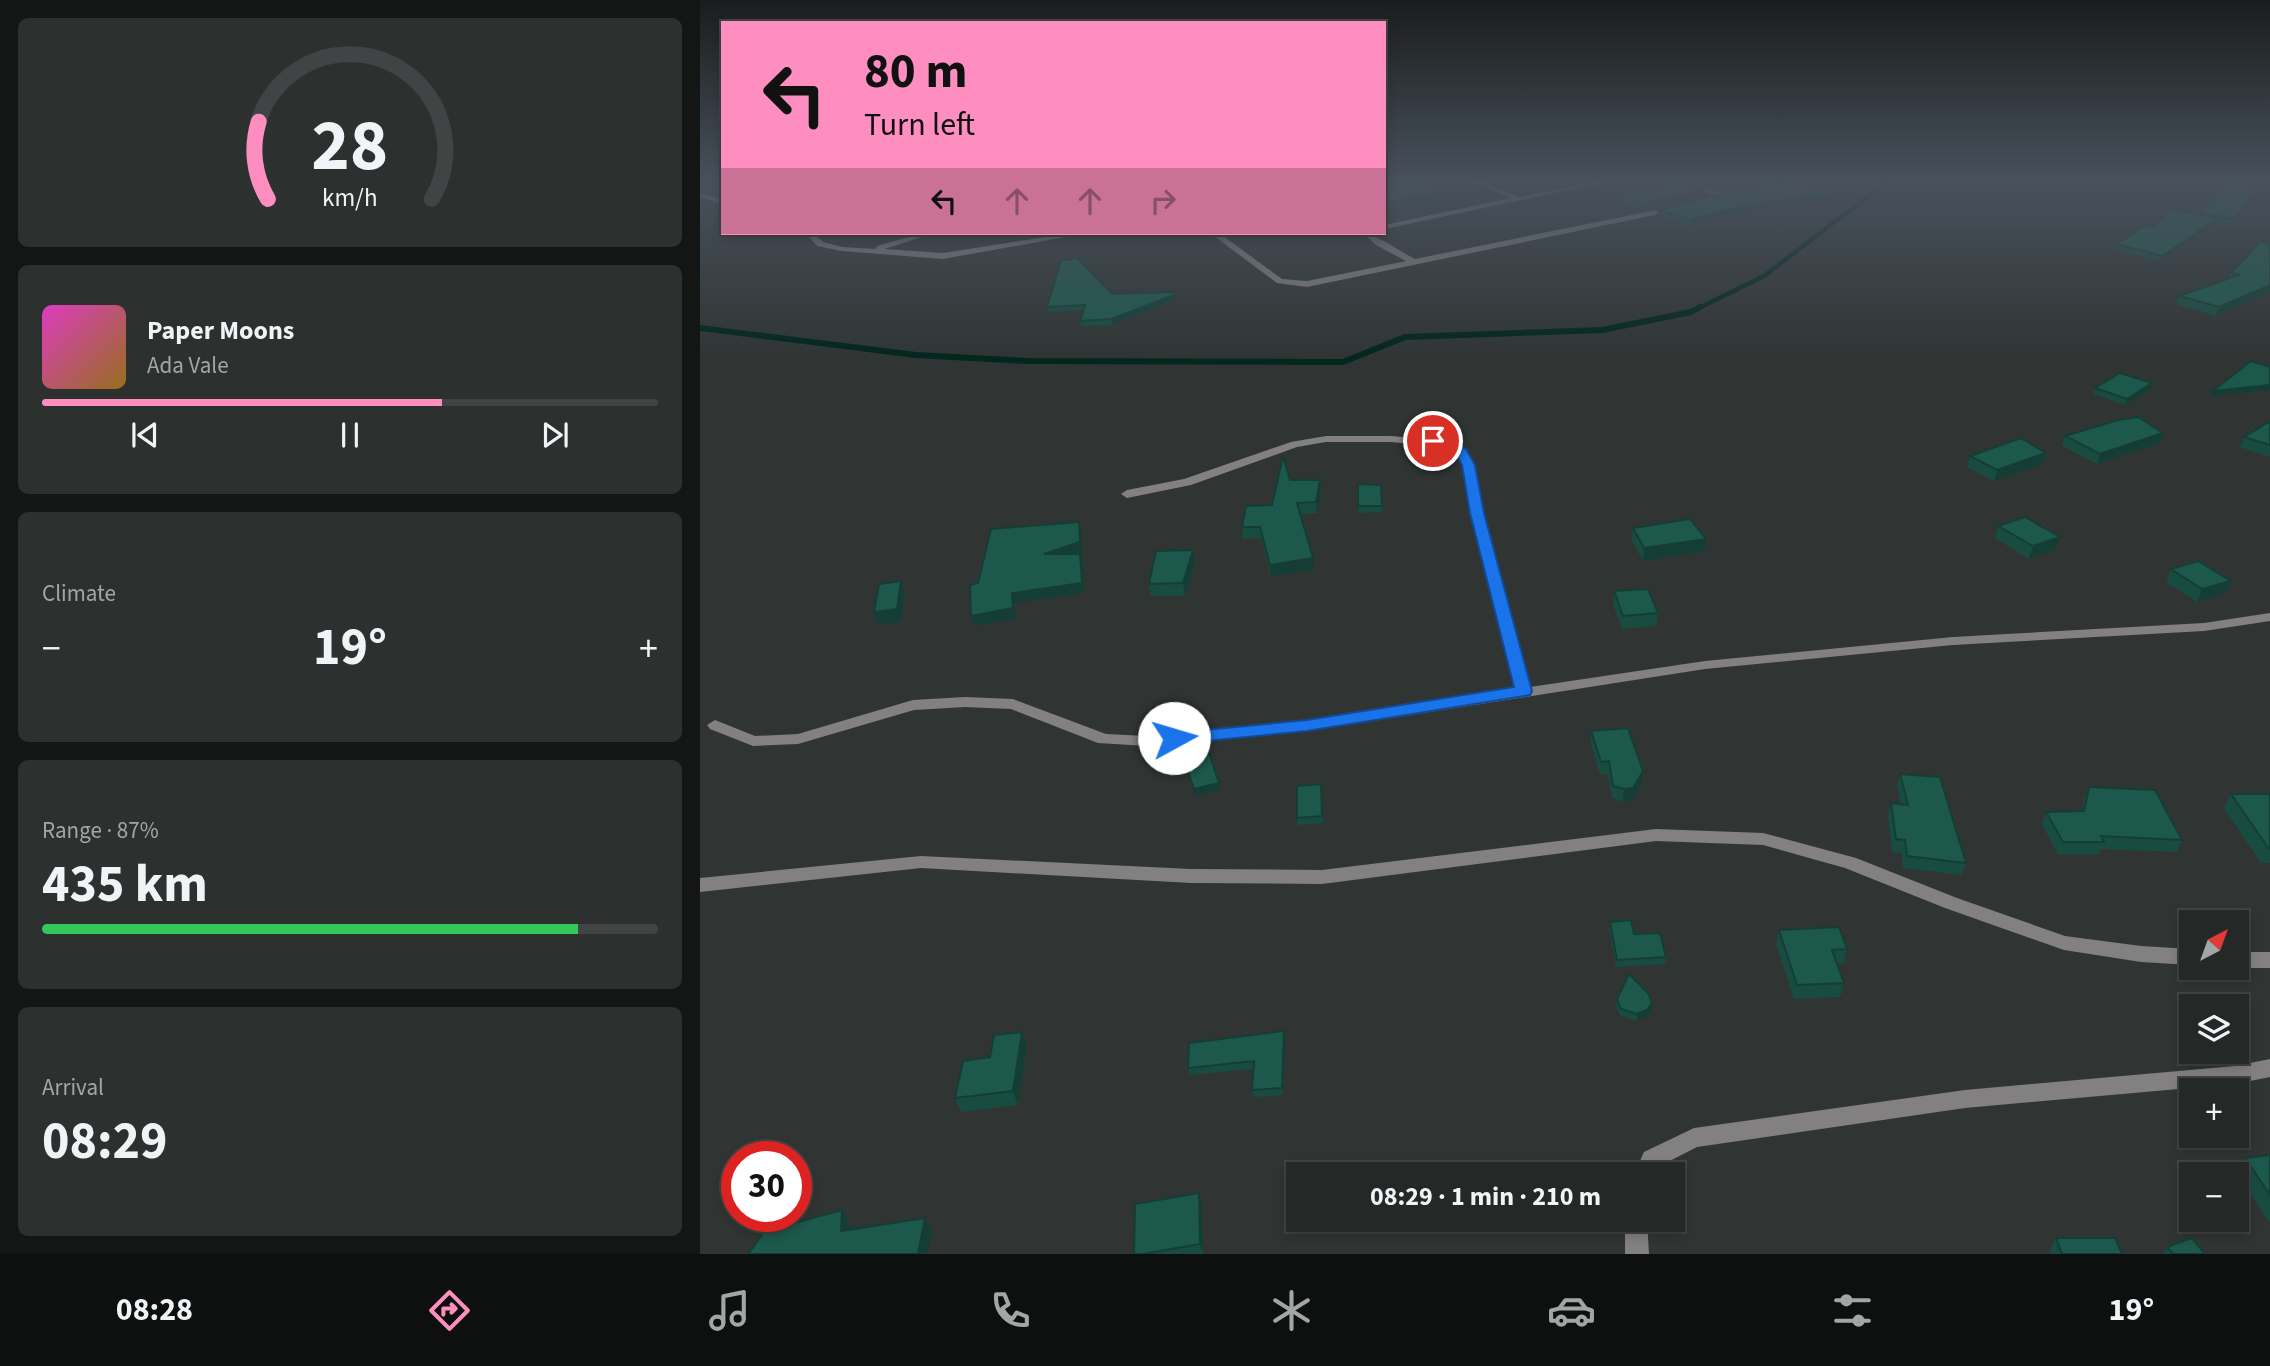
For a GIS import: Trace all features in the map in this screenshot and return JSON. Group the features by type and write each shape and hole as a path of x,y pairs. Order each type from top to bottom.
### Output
{"street":[{"path":"816,240 820,244 869,252 943,256 1044,240"},
{"path":"869,252 910,240"},
{"path":"1222,240 1261,270 1280,281 1307,284 1523,240"},
{"path":"1378,240 1414,262"},
{"path":"1127,494 1187,482 1295,444 1326,439 1391,439 1451,444 1462,452 1468,465 1477,513 1524,691"},
{"path":"715,725 753,741 798,739 913,705 977,702 1013,704 1104,739 1147,741 1307,726 1705,665 1912,645 2204,627 2270,617"},
{"path":"700,885 921,862 1191,876 1322,877 1656,835 1763,839 1850,863 1951,903 2064,943 2179,956"},
{"path":"2249,960 2270,960"},
{"path":"1651,1162 1695,1138 1965,1099 2235,1075 2270,1068"},
{"path":"1636,1232 1637,1254"}],"building":[{"path":"2124,240 2186,240 2162,256 2117,244"},
{"path":"2260,242 2270,244 2270,285 2219,307 2179,296 2239,275 2231,273"},
{"path":"1077,258 1112,294 1173,292 1174,295 1111,319 1080,321 1085,305 1047,307 1061,261"},
{"path":"2251,361 2270,367 2270,385 2213,391"},
{"path":"2120,373 2152,383 2127,399 2095,388"},
{"path":"2138,417 2163,433 2100,454 2065,436 2118,420"},
{"path":"2270,421 2270,445 2244,437"},
{"path":"2021,438 2046,453 1997,470 1970,456"},
{"path":"1283,456 1290,480 1320,480 1316,502 1297,503 1313,558 1270,565 1260,527 1242,527 1246,506 1272,505"},
{"path":"1358,484 1381,485 1382,506 1358,506"},
{"path":"2025,517 2060,537 2033,546 1998,526"},
{"path":"1690,519 1706,539 1644,548 1633,528"},
{"path":"1079,522 1080,542 1044,554 1080,554 1082,583 1012,593 1013,608 971,616 970,585 978,583 991,529"},
{"path":"1193,550 1183,583 1149,584 1156,551"},
{"path":"2198,561 2231,581 2202,589 2171,569"},
{"path":"901,581 897,609 874,612 879,584"},
{"path":"1648,589 1658,613 1623,616 1614,591"},
{"path":"1628,728 1643,771 1633,788 1624,789 1613,786 1609,761 1601,762 1591,731"},
{"path":"1209,753 1219,783 1194,789 1184,759"},
{"path":"1900,774 1940,777 1966,863 1907,856 1905,840 1896,839 1891,803 1908,805"},
{"path":"1321,784 1322,816 1297,818 1297,786"},
{"path":"2089,787 2155,790 2182,840 2101,836 2104,842 2063,842 2046,812 2084,811"},
{"path":"2231,794 2270,794 2270,849 2269,849"},
{"path":"1631,920 1634,934 1660,933 1666,957 1617,960 1610,922"},
{"path":"1839,927 1847,949 1832,950 1844,983 1797,985 1779,930"},
{"path":"1629,974 1648,993 1652,1003 1647,1010 1637,1014 1621,1009 1617,999"},
{"path":"1284,1031 1282,1088 1252,1090 1254,1061 1188,1068 1189,1043"},
{"path":"1022,1032 1013,1091 955,1098 963,1061 990,1057 994,1035"},
{"path":"2270,1155 2270,1195 2249,1162 2245,1158"},
{"path":"1199,1193 1200,1244 1134,1254 1135,1204"},
{"path":"842,1210 841,1231 925,1218 918,1254 748,1254 764,1232 812,1232 812,1218"},
{"path":"2056,1238 2115,1238 2122,1254 2062,1254"},
{"path":"2192,1238 2205,1254 2173,1254 2167,1247"}],"waterway":[{"path":"1697,309 1764,276 1812,240"},
{"path":"700,328 916,355 1027,361 1343,362 1405,337 1602,330 1691,312 1700,307"}],"route":[{"path":"1174,738 1307,726 1524,691 1477,513 1468,465 1462,452 1451,444 1433,441"}]}
